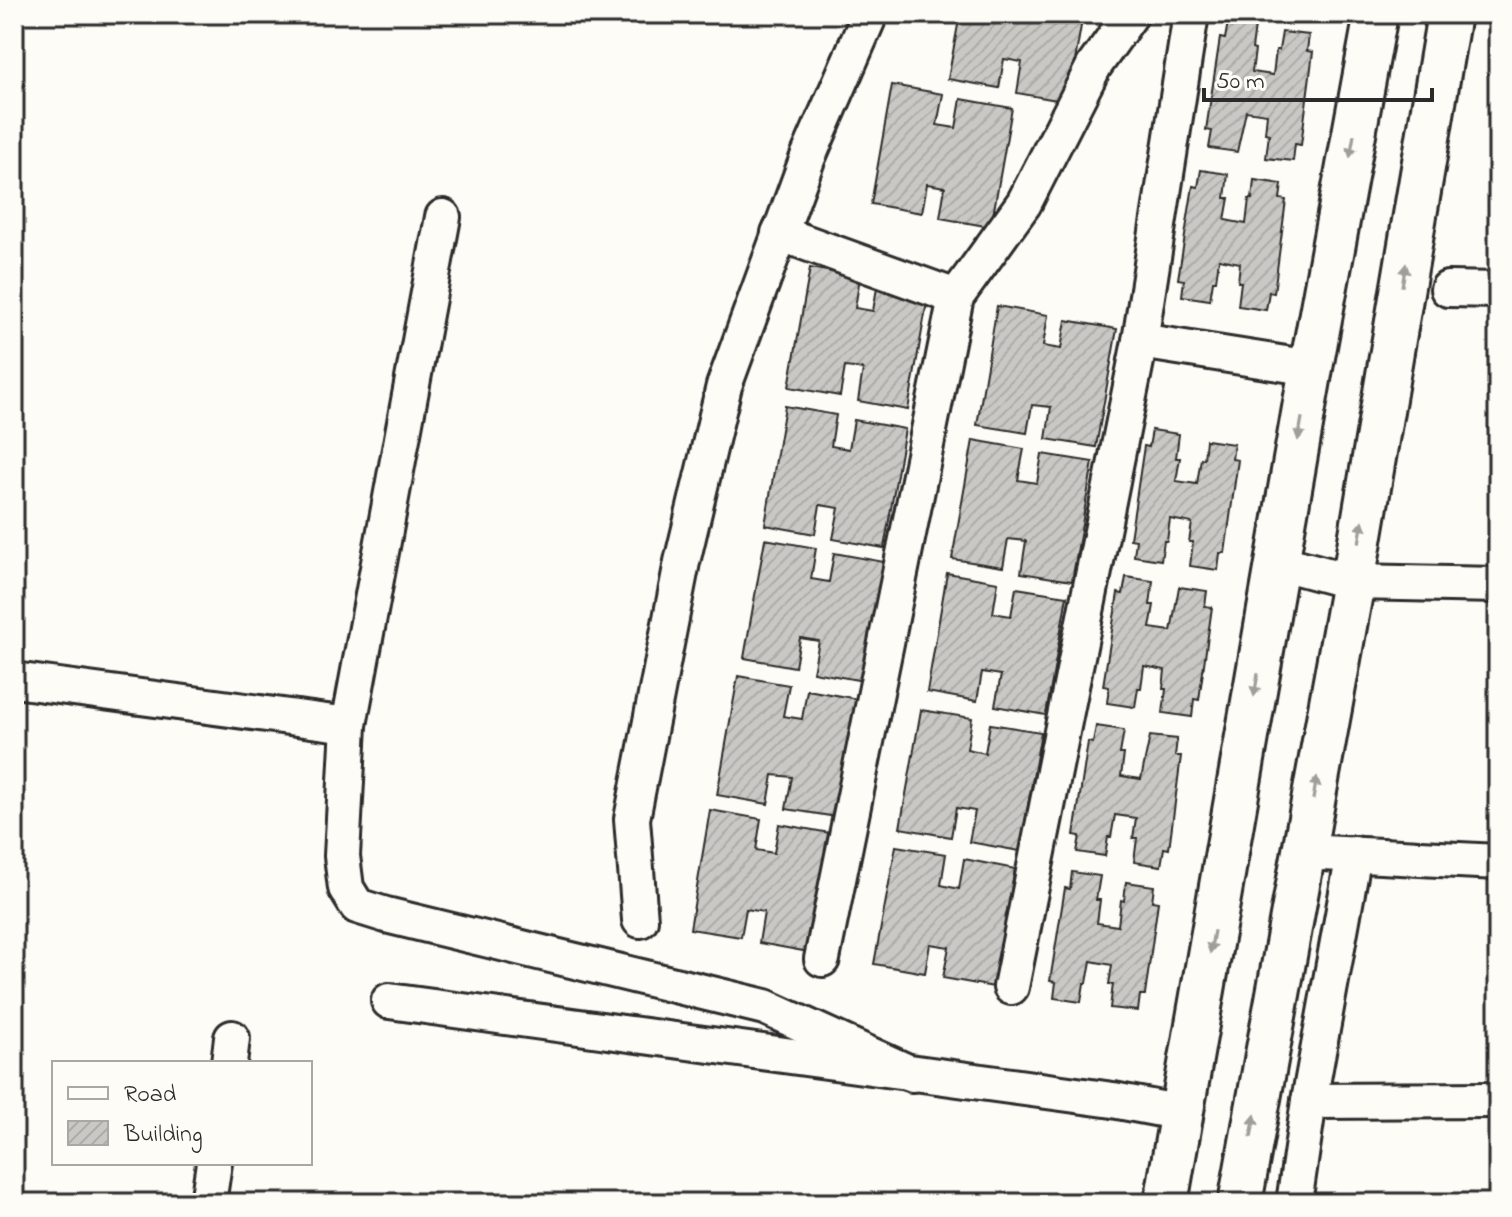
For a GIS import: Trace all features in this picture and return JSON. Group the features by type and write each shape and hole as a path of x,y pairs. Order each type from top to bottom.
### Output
{"street":[{"path":"640,920 632,819 682,562 724,386 808,157 870,14"},
{"path":"822,959 956,297 1024,203 1094,66 1131,14"},
{"path":"1011,987 1140,341 1191,14"},
{"path":"1166,1203 1311,368 1376,14"},
{"path":"1240,1203 1353,582 1449,14"},
{"path":"443,217 349,725 342,856 346,888 357,906 386,915 765,1007 912,1074"},
{"path":"779,233 956,297"},
{"path":"1448,289 1498,290"},
{"path":"1140,341 1311,368"},
{"path":"1278,562 1353,582 1498,585"},
{"path":"14,680 349,725"},
{"path":"1303,852 1498,862"},
{"path":"1294,1203 1309,1101 1354,854"},
{"path":"389,1001 1113,1100 1182,1113"},
{"path":"1309,1101 1498,1100"},
{"path":"208,1203 214,1165"}],"building":[{"path":"960,14 1083,14 1068,102 1017,93 1022,62 1004,59 999,88 948,79"},
{"path":"1228,22 1255,26 1252,72 1273,75 1282,32 1309,35 1307,51 1313,52 1301,145 1295,144 1293,161 1266,158 1269,134 1265,133 1267,114 1246,111 1237,152 1209,148 1212,131 1206,130 1220,38 1225,39"},
{"path":"892,85 943,94 937,125 956,128 961,99 1012,108 991,227 940,218 945,187 927,184 922,213 871,204"},
{"path":"1201,170 1228,174 1225,198 1229,198 1225,220 1246,224 1254,180 1282,184 1280,199 1286,200 1274,293 1269,292 1266,310 1238,306 1240,263 1219,259 1210,300 1182,296 1184,280 1178,279 1193,186 1198,187"},
{"path":"810,268 860,277 855,308 873,311 878,282 929,291 908,410 858,401 863,369 845,367 840,396 789,387"},
{"path":"997,306 1048,315 1043,346 1061,349 1066,320 1117,329 1096,447 1046,439 1051,407 1032,405 1027,433 977,425"},
{"path":"785,406 836,415 831,446 849,449 854,420 905,429 884,548 833,539 839,508 820,505 815,534 765,525"},
{"path":"1152,430 1179,434 1176,458 1180,458 1176,481 1197,484 1206,440 1234,444 1232,459 1238,460 1225,553 1220,553 1218,570 1190,566 1192,523 1170,519 1161,560 1134,556 1136,540 1130,539 1144,446 1149,447"},
{"path":"973,440 1024,449 1018,480 1037,483 1042,454 1093,462 1072,581 1021,573 1026,541 1008,539 1003,567 952,559"},
{"path":"765,539 816,548 811,579 829,582 834,553 884,562 864,681 813,672 819,641 800,638 795,667 744,658"},
{"path":"947,573 998,582 993,613 1011,616 1016,588 1067,596 1046,715 995,706 1001,675 982,672 977,701 927,692"},
{"path":"1126,577 1153,581 1150,605 1154,605 1150,628 1171,631 1179,587 1207,591 1205,606 1212,607 1199,700 1194,699 1192,717 1163,713 1165,670 1144,666 1135,707 1107,703 1109,687 1103,686 1118,593 1123,594"},
{"path":"738,676 789,685 783,716 802,719 807,690 858,699 837,817 786,809 792,777 773,775 768,804 717,795"},
{"path":"921,710 972,718 967,749 985,753 990,724 1041,732 1020,851 969,842 975,811 956,808 951,837 900,828"},
{"path":"1096,726 1124,730 1120,754 1124,754 1121,776 1141,779 1150,736 1177,739 1175,756 1181,756 1169,849 1164,848 1161,866 1134,862 1136,818 1115,815 1105,856 1077,852 1080,836 1074,835 1088,742 1093,743"},
{"path":"710,810 761,819 756,850 774,853 779,824 830,833 809,952 759,943 764,912 746,909 741,937 690,929"},
{"path":"896,846 946,854 941,885 959,889 964,859 1015,869 994,987 943,978 949,947 930,944 925,973 874,964"},
{"path":"1072,872 1100,876 1096,900 1100,900 1097,923 1118,926 1126,882 1154,886 1152,901 1158,902 1145,995 1140,995 1138,1011 1110,1008 1112,965 1091,961 1081,1002 1054,998 1056,982 1050,981 1065,888 1070,889"}]}
